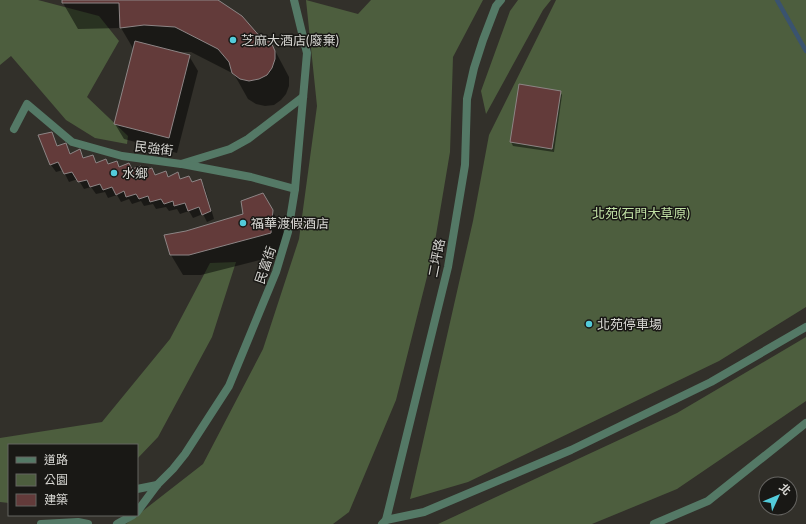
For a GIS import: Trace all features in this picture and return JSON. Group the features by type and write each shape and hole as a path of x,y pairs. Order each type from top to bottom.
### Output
{"street":[{"name":"民富街","path":"138,511 157,485 185,454 230,386 276,272 288,232 295,189 307,52 294,0"},
{"name":"二坪路","path":"384,522 448,267 465,165 468,99 474,68 496,6 501,0"},
{"name":"民強街","path":"14,129 27,104 72,142 122,156 181,164 236,146 248,139 303,97"},
{"path":"181,164 251,178 295,189"},
{"path":"384,522 424,512 571,450 711,382 806,327"},
{"path":"654,524 708,501 806,423"},
{"path":"138,489 157,485"},
{"path":"78,522 84,516"},
{"path":"117,524 131,516"},
{"path":"41,524 78,522 88,524"}],"green space":[{"path":"0,0 38,0 99,16 119,41 87,97 128,136 127,144 95,138 66,120 11,56 0,65"},
{"path":"306,0 358,14 371,0 483,0 453,57 450,152 433,253 396,400 349,512 333,524 126,524 203,464 263,349 299,239 317,106"},
{"path":"518,0 551,0 543,10 486,114 481,91 510,11"},
{"name":"北苑(石門大草原)","path":"556,0 806,0 806,307 719,361 468,482 410,499 473,221 489,135"},
{"path":"236,262 212,337 158,437 138,458 138,444 8,444 8,503 0,502 0,438 102,422 170,339 210,263"},
{"path":"806,337 806,401 677,489 592,524 438,524 677,413"}],"building":[{"name":"芝麻大酒店(廢棄)","path":"62,0 218,0 242,16 262,39 271,42 275,51 275,59 272,68 267,75 259,79 249,81 240,79 232,73 229,62 218,49 175,27 144,25 120,28 119,3 62,3"},
{"path":"135,41 190,55 169,138 114,124"},
{"path":"519,84 561,91 552,149 510,142"},
{"name":"水鄉","path":"52,132 57,146 66,143 70,154 80,149 83,158 93,155 96,163 106,159 108,164 117,161 119,167 129,163 132,169 141,166 143,171 152,168 155,175 166,171 168,177 178,172 180,179 189,176 192,182 201,179 211,211 202,215 199,207 188,211 185,203 174,206 173,201 164,204 161,199 150,202 148,196 139,199 136,194 126,197 124,191 116,195 112,187 103,190 100,184 90,187 87,180 78,182 72,172 64,174 58,162 50,165 38,135"},
{"name":"福華渡假酒店","path":"263,193 273,210 271,233 189,255 170,255 164,235 186,231 243,214 241,201"}],"waterway":[{"path":"777,0 806,51"}],"place":[{"name":"芝麻大酒店(廢棄)","path":"233,40"},
{"name":"水鄉","path":"114,173"},
{"name":"福華渡假酒店","path":"243,223"},
{"name":"北苑停車場","path":"589,324"}]}
